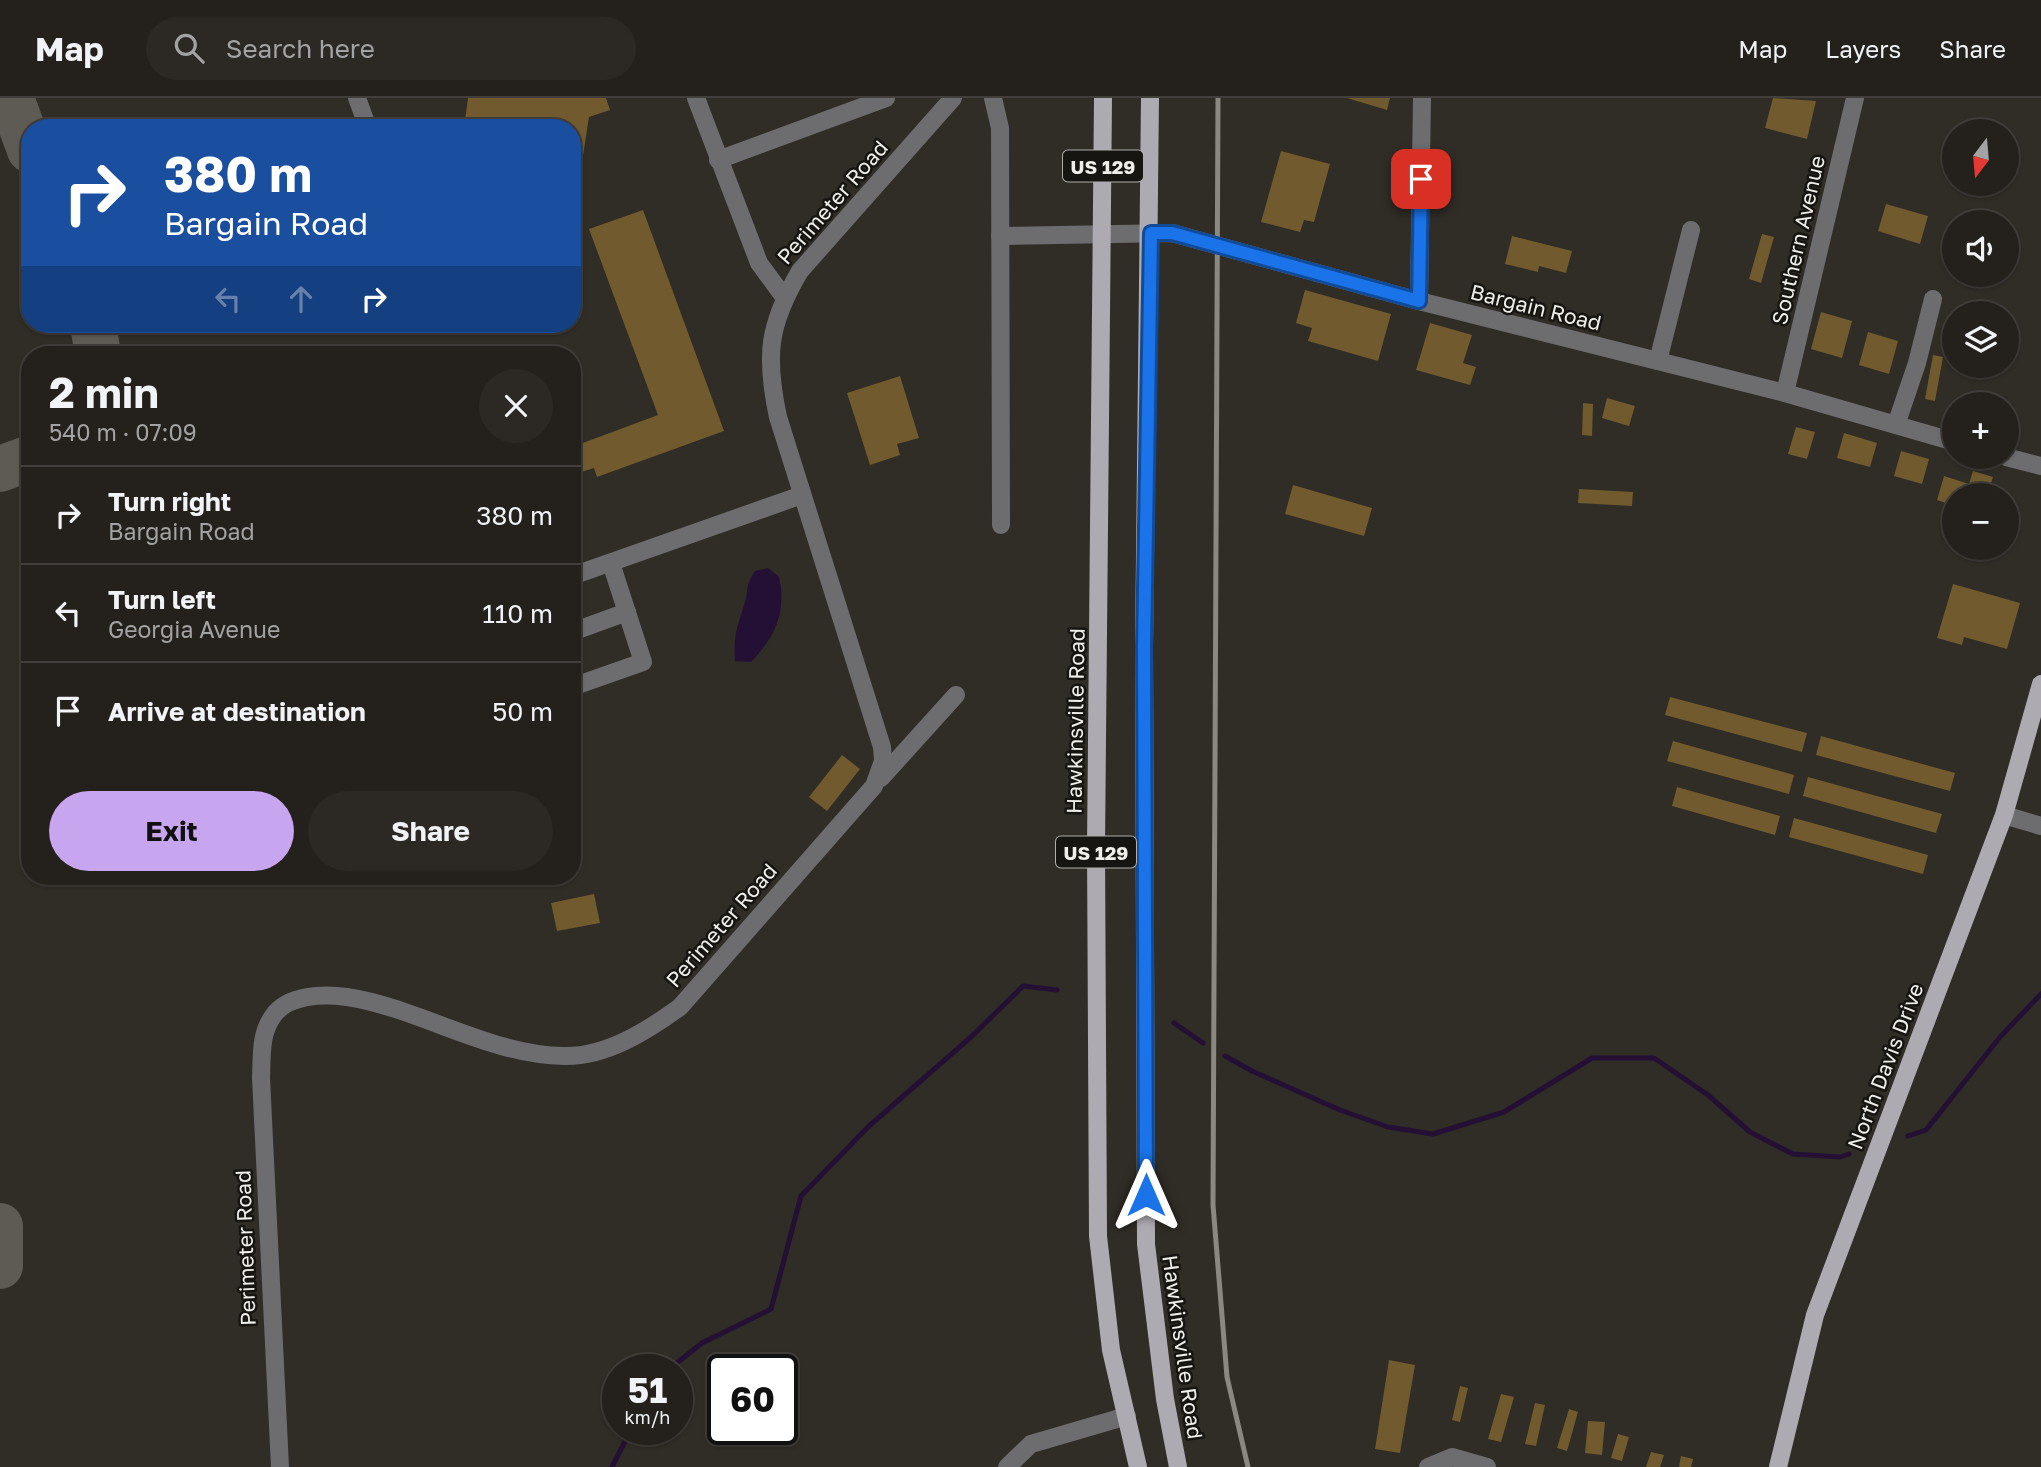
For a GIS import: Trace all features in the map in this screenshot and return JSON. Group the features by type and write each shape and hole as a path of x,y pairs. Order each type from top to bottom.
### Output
{"main road":[{"name":"Hawkinsville Road","path":"1102,98 1096,847 1098,1236 1111,1350 1138,1467"},
{"name":"Hawkinsville Road","path":"1150,98 1151,233 1144,647 1146,1244 1165,1399 1178,1467"},
{"name":"North Davis Drive","path":"1778,1467 1815,1315 2004,815 2041,684"}],"street":[{"path":"357,98 365,119"},
{"path":"696,98 759,263 784,296"},
{"path":"718,160 886,98"},
{"name":"Perimeter Road","path":"280,1467 261,1078 262,1042 273,1014 288,1003 317,995 349,998 527,1052 565,1056 598,1051 649,1029 680,1007 874,786 883,761 883,747 778,417 769,361 774,325 784,296 800,271 953,98"},
{"path":"993,98 1000,128 1001,525"},
{"path":"1419,301 1422,98"},
{"name":"Southern Avenue","path":"1785,393 1855,98"},
{"path":"1658,361 1691,230"},
{"name":"Bargain Road","path":"1000,236 1172,233 1419,301 1785,393 1942,438"},
{"path":"1896,425 1917,363 1933,299"},
{"path":"2019,460 2041,466"},
{"path":"581,573 802,495"},
{"path":"581,684 643,662 611,563"},
{"path":"581,629 627,612"},
{"path":"874,786 956,695"},
{"path":"2004,815 2041,826"},
{"path":"1007,1467 1031,1444 1127,1416"},
{"path":"1428,1467 1452,1457 1487,1467"}],"shaded area":[{"path":"768,568 779,577 781,602 777,623 767,643 751,662 735,661 735,637 748,584 755,571"}],"building":[{"path":"468,98 606,98 610,110 589,117 581,169 581,119 465,119"},
{"path":"1347,98 1390,98 1387,110"},
{"path":"1773,98 1816,101 1807,139 1765,128"},
{"path":"1281,151 1330,164 1314,222 1304,220 1300,232 1261,222"},
{"path":"1886,204 1928,216 1920,244 1878,231"},
{"path":"643,210 724,431 597,477 594,468 581,472 581,444 658,415 589,229"},
{"path":"1762,234 1774,237 1761,283 1749,279"},
{"path":"1512,236 1572,251 1566,273 1539,266 1538,272 1505,264"},
{"path":"1305,290 1391,314 1378,361 1308,341 1312,328 1296,323"},
{"path":"1821,312 1852,321 1842,358 1811,349"},
{"path":"1430,323 1472,335 1463,363 1476,367 1470,385 1416,370"},
{"path":"1868,332 1898,341 1889,374 1859,365"},
{"path":"1933,355 1942,357 1935,401 1925,399"},
{"path":"900,376 919,438 897,444 900,455 870,465 847,393"},
{"path":"1607,398 1635,406 1629,426 1602,418"},
{"path":"1583,403 1593,404 1592,436 1582,435"},
{"path":"1796,427 1815,432 1807,459 1788,454"},
{"path":"1844,433 1877,443 1870,467 1837,458"},
{"path":"1901,451 1929,459 1922,484 1894,476"},
{"path":"1973,471 1993,477 1991,483 1969,483"},
{"path":"1944,476 1966,483 1942,483 1942,502 1937,500"},
{"path":"1293,485 1372,508 1364,536 1285,514"},
{"path":"1579,489 1633,492 1632,506 1578,503"},
{"path":"1953,584 2020,603 2007,649 1964,637 1962,645 1937,638"},
{"path":"1670,697 1807,733 1802,752 1665,715"},
{"path":"1821,736 1955,773 1950,791 1816,755"},
{"path":"1673,741 1794,775 1789,794 1667,761"},
{"path":"842,755 860,769 827,811 809,797"},
{"path":"1808,777 1942,814 1936,833 1803,796"},
{"path":"1677,787 1780,816 1775,835 1672,806"},
{"path":"1794,818 1928,855 1923,874 1789,837"},
{"path":"594,894 600,923 557,931 551,903"},
{"path":"1389,1360 1415,1365 1400,1453 1375,1449"},
{"path":"1460,1386 1468,1388 1460,1422 1452,1420"},
{"path":"1501,1394 1514,1397 1501,1442 1488,1439"},
{"path":"1535,1403 1545,1405 1536,1446 1525,1444"},
{"path":"1569,1409 1578,1412 1567,1451 1557,1448"},
{"path":"1588,1421 1605,1422 1602,1455 1585,1453"},
{"path":"1618,1434 1629,1437 1622,1461 1611,1458"},
{"path":"1651,1452 1664,1455 1660,1467 1646,1467"},
{"path":"1681,1456 1693,1459 1691,1467 1679,1467"}],"waterway":[{"path":"688,1354 702,1343 771,1309 801,1196 869,1126 971,1037 1023,986 1057,990"},
{"path":"1908,1136 1926,1130 2000,1037 2041,994"},
{"path":"1174,1023 1203,1043"},
{"path":"1225,1056 1252,1071 1340,1110 1388,1127 1433,1134 1504,1112 1592,1058 1654,1058 1708,1095 1750,1132 1793,1154 1840,1157 1849,1154"},
{"path":"612,1467 623,1445"}],"taxiway":[{"path":"11,98 21,125"},
{"path":"94,333 97,346"},
{"path":"0,469 21,461"},
{"path":"0,1226 0,1266"}],"railway":[{"path":"1218,98 1213,1205 1227,1377 1248,1467"}],"route":[{"path":"1146,1195 1144,647 1151,233 1172,233 1419,301 1421,179"}]}
